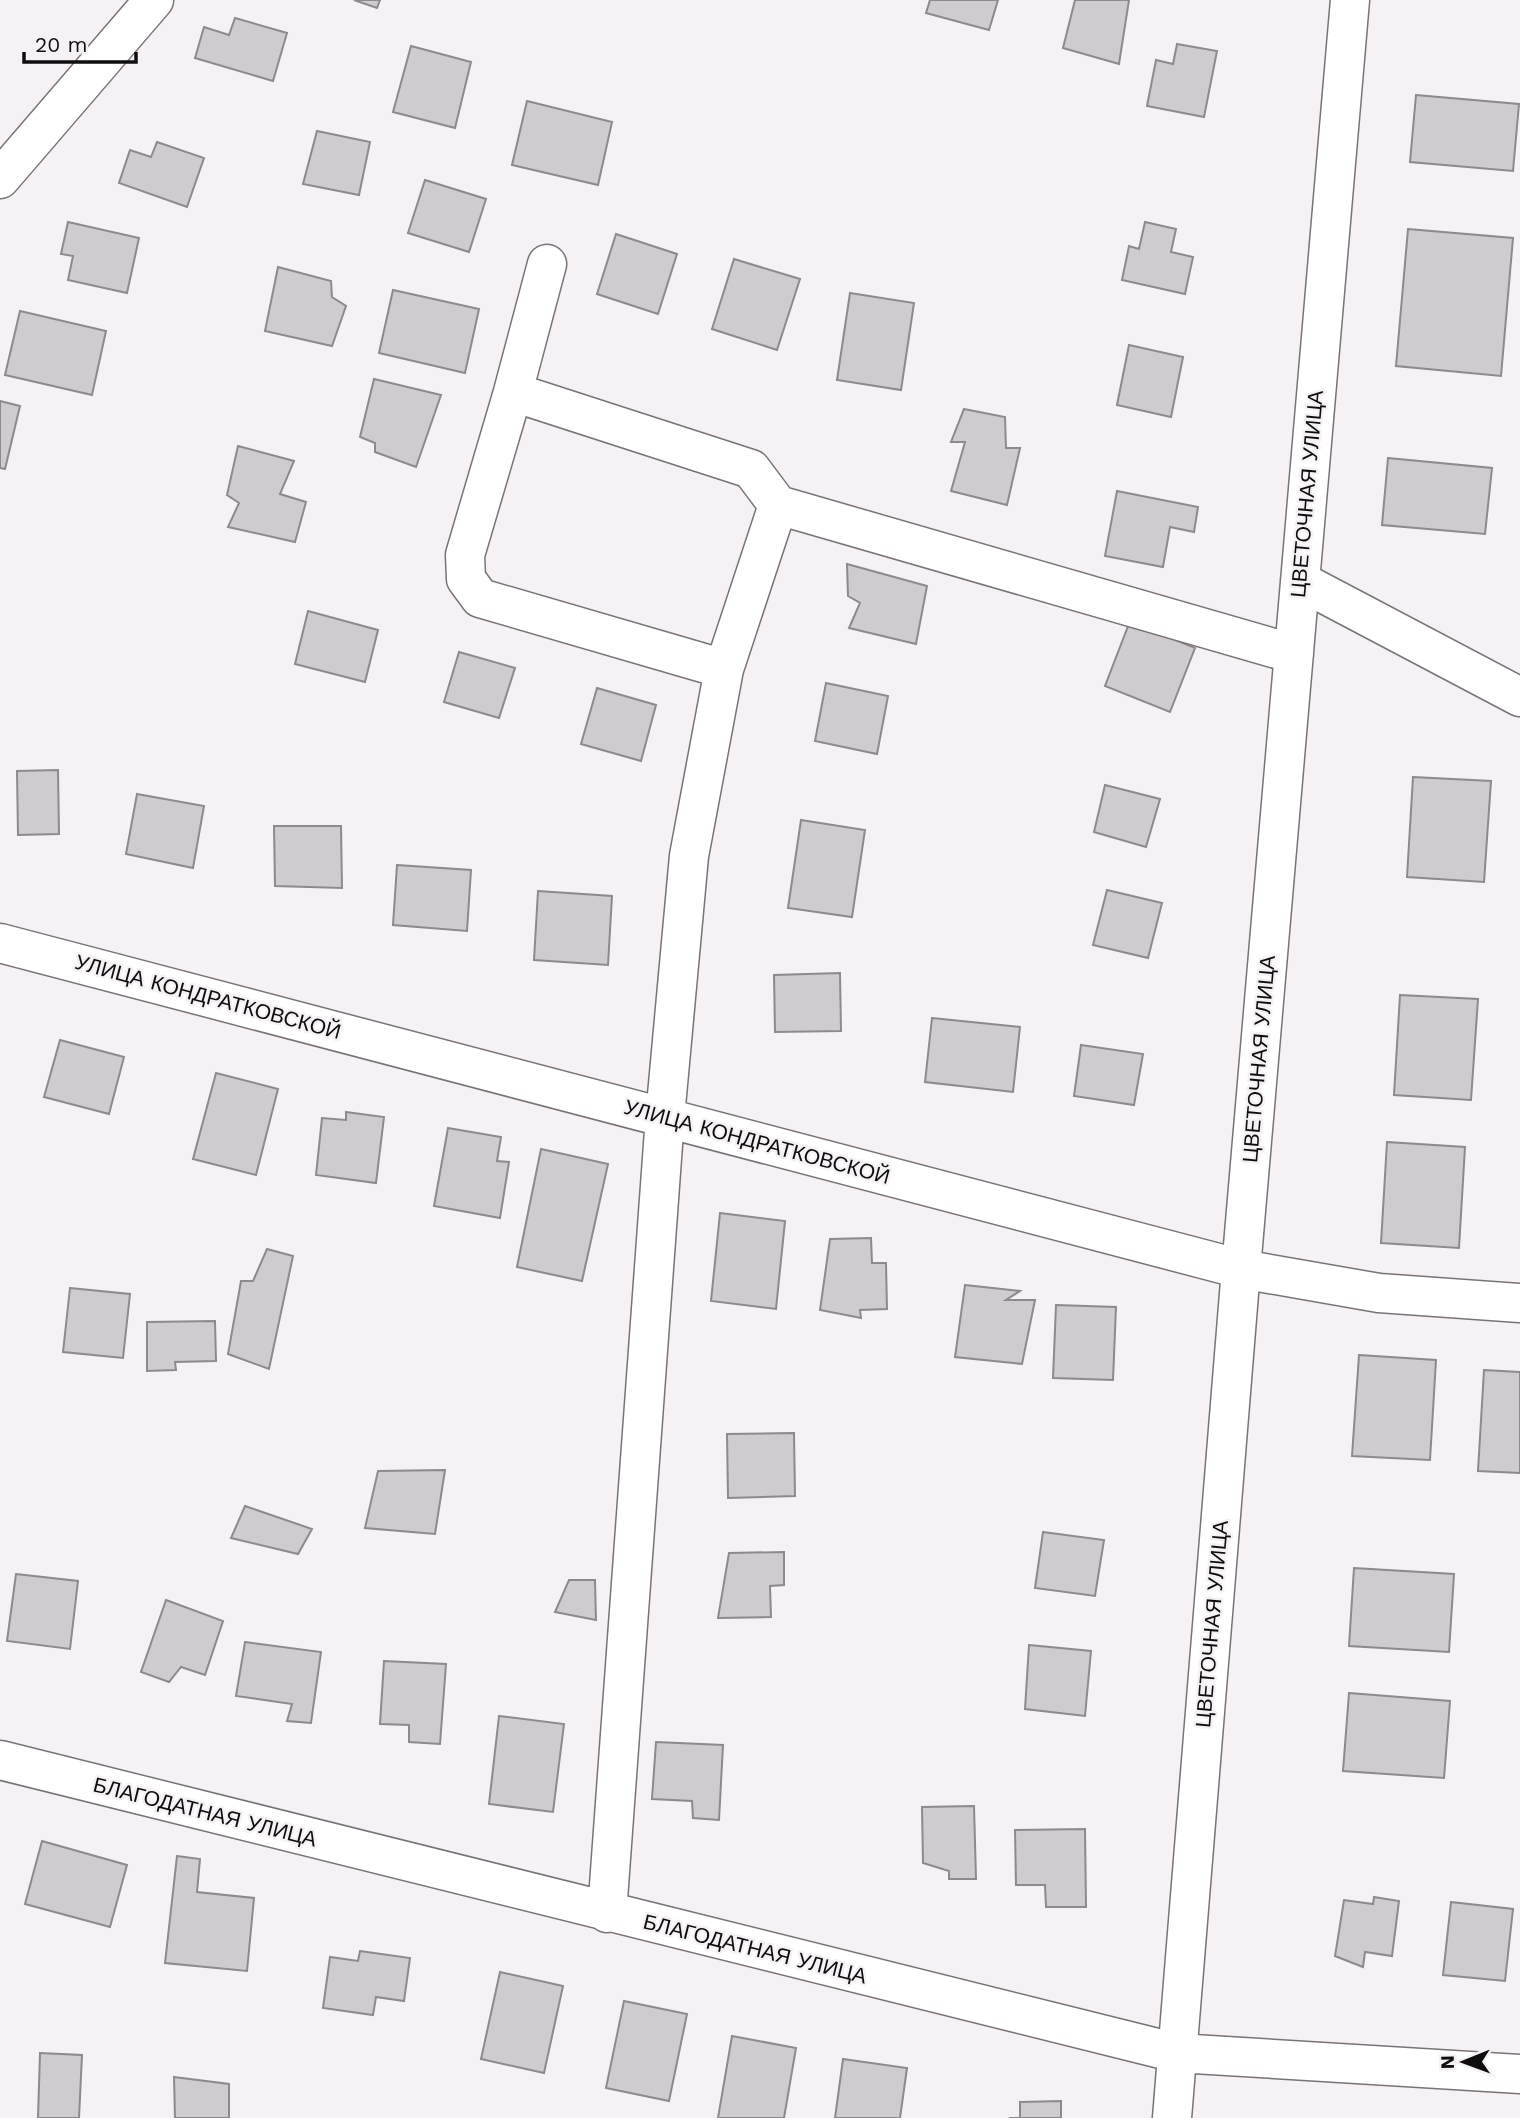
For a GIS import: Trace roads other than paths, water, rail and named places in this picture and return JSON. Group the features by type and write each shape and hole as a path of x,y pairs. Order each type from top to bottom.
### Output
{"street":[{"path":"0,179 154,0"},
{"name":"ЦВЕТОЧНАЯ УЛИЦА","path":"1172,2118 1241,1269 1350,0"},
{"path":"547,264 465,555 466,579 480,598 724,668"},
{"path":"513,392 751,469 778,505 1294,654"},
{"path":"607,1913 665,1118 689,856 724,668 778,505"},
{"path":"1300,581 1520,697"},
{"name":"УЛИЦА КОНДРАТКОВСКОЙ","path":"0,943 1241,1269 1379,1293 1520,1303"},
{"name":"БЛАГОДАТНАЯ УЛИЦА","path":"0,1760 1177,2053 1520,2074"}]}
